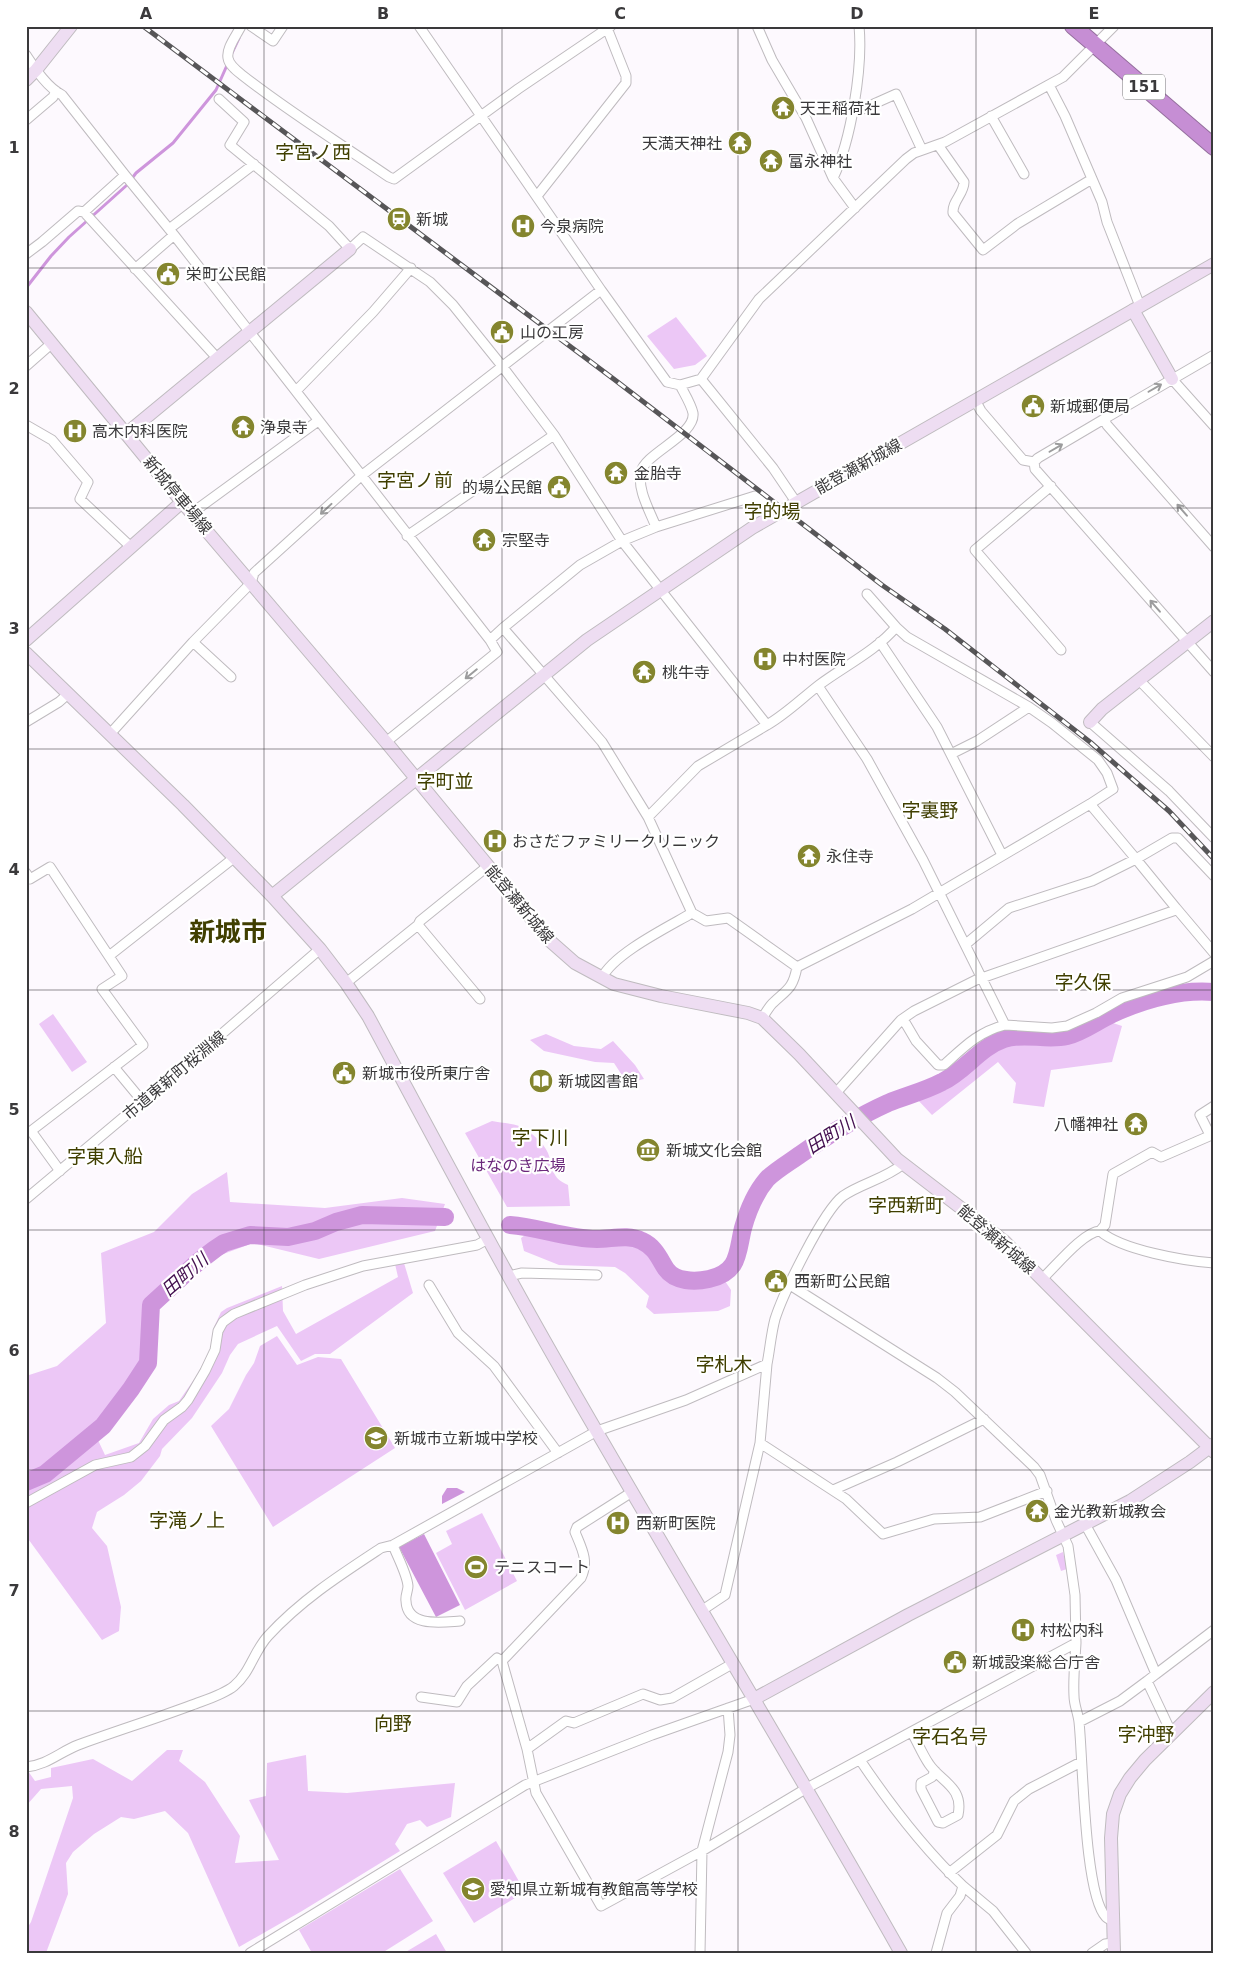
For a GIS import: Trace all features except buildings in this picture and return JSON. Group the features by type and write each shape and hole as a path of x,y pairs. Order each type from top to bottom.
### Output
{"highway":[{"name":"151","path":"1073,26 1214,147"}],"street":[{"path":"26,80 70,26"},
{"path":"241,26 228,51 230,61 241,75 394,179 480,116 609,27 626,76 626,83 537,196"},
{"path":"251,26 272,41 283,26"},
{"path":"419,26 601,290 667,382 680,385 701,379 759,299 906,159 922,150 938,145 1049,85 1074,68 1114,26"},
{"path":"757,26 772,60 806,118 833,178 855,208"},
{"path":"833,178 845,147 852,112 860,53 859,26"},
{"path":"26,55 36,70 62,95 172,232 407,536 490,640 497,652 386,742"},
{"path":"1049,85 1065,116 1102,202 1106,222 1136,308 1172,379 1214,426"},
{"path":"26,120 53,97 56,91"},
{"path":"852,112 896,94 922,150"},
{"path":"219,99 244,122 230,146 329,226 350,249"},
{"path":"991,116 1024,174"},
{"path":"938,145 964,182 964,189 953,207 953,213 983,250 1017,224 1092,179"},
{"path":"134,270 172,232 254,164"},
{"path":"87,216 129,179"},
{"path":"26,254 78,211 87,216 134,270 218,358"},
{"path":"126,434 363,237 430,282 453,305 554,435 622,541 767,725"},
{"name":"能登瀬新城線","path":"1212,1448 1004,1241 903,1164 799,1054 762,1018 748,1013 630,988 602,978 575,963 550,941 416,778 587,640 659,590 777,513 1214,264"},
{"path":"296,391 373,312 411,268"},
{"path":"110,734 193,642 252,583 254,574 362,476 601,290"},
{"name":"新城停車場線","path":"26,312 182,502 416,778"},
{"path":"26,366 51,344"},
{"path":"1034,462 1214,355"},
{"path":"701,379 773,468 796,502"},
{"path":"656,527 640,485 641,471 644,464 676,439 692,420 693,412 680,385"},
{"path":"975,400 981,411 1023,460 1034,462"},
{"path":"1104,419 1107,426 1214,547"},
{"path":"192,513 318,421"},
{"path":"26,425 52,440 88,482 80,499 131,547"},
{"path":"407,536 554,435"},
{"path":"1034,462 1035,469 1214,672"},
{"path":"1051,486 974,550 1061,650"},
{"path":"490,640 580,565 622,541 656,527 755,496 777,513"},
{"path":"26,640 182,502"},
{"path":"796,967 912,909 1113,789 1107,773 1098,760 1029,707 907,637 866,594"},
{"path":"1214,620 1096,714 1090,722 1169,791 1214,838"},
{"path":"648,818 698,766 781,717 818,686 880,642 896,627"},
{"path":"503,628 544,674 584,724 602,742 648,818 692,912 706,921 728,918 796,967"},
{"path":"193,642 231,677"},
{"path":"880,642 937,727 1002,855"},
{"path":"26,653 235,857 320,949 346,983 368,1016 508,1276 701,1612 807,1788 901,1953"},
{"path":"1140,680 1214,757"},
{"path":"818,686 867,759 966,944 1004,1025"},
{"path":"26,722 59,702 68,694"},
{"path":"951,754 977,741 1029,707"},
{"path":"272,896 416,778"},
{"path":"1090,804 1214,953"},
{"path":"966,944 1009,908 1092,881 1136,860 1172,838 1178,838 1214,876"},
{"path":"108,956 235,857"},
{"path":"346,983 488,866"},
{"path":"26,873 30,879 50,867 122,976 102,990 143,1045 30,1131 60,1170"},
{"path":"835,1094 901,1020 914,1011 982,978 1173,911 1176,908"},
{"path":"602,978 606,969 638,944 692,912"},
{"path":"418,925 480,999"},
{"name":"市道東新町桜淵線","path":"26,1199 143,1102 320,949"},
{"path":"901,1020 906,1024 916,1041 938,1065 944,1065 974,1038 985,1031 1004,1025 1052,1028 1067,1026 1096,1013 1122,998 1187,977 1214,960"},
{"path":"762,1018 772,1003 788,990 794,980 796,967"},
{"path":"114,1068 143,1102"},
{"path":"1042,1278 1083,1240 1094,1232 1100,1231 1105,1225 1113,1174 1152,1152 1161,1157 1212,1134 1200,1115 1214,1106"},
{"path":"701,1612 725,1595 760,1443 767,1364 775,1319 790,1285 811,1241 830,1211 842,1197 857,1188 892,1173 903,1164"},
{"path":"1100,1231 1107,1237 1140,1249 1177,1259 1214,1263"},
{"path":"26,1503 96,1465 130,1457 145,1446 164,1420 188,1400 215,1350 218,1331 223,1322 234,1314 305,1285 363,1266 477,1245 488,1239"},
{"path":"508,1276 522,1273 597,1275"},
{"path":"429,1285 458,1333 494,1366 558,1454"},
{"path":"790,1285 937,1378 984,1419 1040,1475 1056,1520 1068,1546 1072,1564 1076,1643 1074,1699 1079,1722 1087,1842 1092,1879 1105,1916 1113,1921"},
{"path":"26,1767 46,1763 79,1745 167,1714 233,1687 251,1665 262,1642 291,1613 316,1591 381,1548 393,1546 597,1431 686,1400 767,1364"},
{"path":"833,1490 897,1462 984,1419"},
{"path":"760,1443 846,1499 883,1534 934,1519 980,1517 1047,1491"},
{"path":"250,1953 533,1782 652,1735 754,1699 908,1615 1130,1502 1212,1448"},
{"path":"502,1661 581,1578 585,1569 585,1558 575,1532 577,1527 632,1492"},
{"path":"1085,1524 1116,1580 1156,1674"},
{"path":"393,1546 408,1585 406,1602 410,1614 423,1621 460,1621"},
{"path":"1079,1722 1120,1701 1214,1630"},
{"path":"421,1697 457,1702 467,1686 497,1658 502,1661 527,1749 536,1793 602,1906 702,1851 807,1788 1076,1643"},
{"path":"527,1749 566,1721 574,1723 642,1694 660,1700 672,1698 732,1664"},
{"path":"1147,1681 1172,1734"},
{"path":"1092,1953 1105,1944 1114,1948 1111,1838 1113,1814 1120,1794 1145,1760 1214,1692"},
{"path":"700,1953 702,1851 728,1752 730,1735 728,1708"},
{"path":"912,1732 929,1765 949,1783 960,1804 958,1815 943,1823 938,1822 921,1789 921,1783 932,1777 935,1771"},
{"path":"860,1760 895,1812 916,1838 949,1873 993,1912 1026,1953"},
{"path":"949,1873 997,1835 1014,1801 1029,1789 1081,1762"},
{"path":"936,1953 947,1914 960,1896 963,1886"}],"green space":[{"path":"676,317 707,356 695,365 674,369 647,336"},
{"path":"53,1014 87,1062 72,1072 39,1024"},
{"path":"1110,1022 1122,1026 1112,1062 1051,1070 1044,1107 1013,1103 1016,1083 998,1062 932,1115 917,1099 953,1082 989,1052 1005,1044 1031,1042 1063,1043 1084,1037"},
{"path":"546,1034 574,1046 601,1049 613,1041 635,1065 644,1079 627,1083 614,1063 595,1062 544,1051 530,1040"},
{"name":"はなのき広場","path":"492,1121 519,1126 540,1141 548,1153 555,1176 568,1185 570,1206 507,1207 465,1133"},
{"path":"227,1172 230,1202 325,1208 402,1198 445,1204 435,1231 319,1259 253,1243 218,1256 155,1311 145,1359 121,1410 97,1438 105,1455 139,1443 153,1419 169,1405 179,1401 209,1358 214,1339 214,1327 221,1312 227,1308 282,1286 283,1311 296,1334 398,1277 395,1264 404,1263 413,1293 330,1354 315,1354 301,1361 277,1326 238,1344 230,1355 222,1373 192,1418 162,1449 160,1456 141,1481 124,1495 97,1512 92,1528 107,1546 121,1607 119,1631 102,1640 26,1536 26,1376 57,1366 106,1323 101,1253 154,1232 192,1194"},
{"path":"531,1231 561,1233 602,1240 631,1239 648,1248 663,1269 676,1280 710,1285 725,1281 731,1290 730,1306 718,1311 654,1314 646,1307 649,1296 625,1273 615,1267 559,1265 524,1251 521,1238"},
{"path":"277,1336 297,1365 318,1357 341,1359 395,1448 273,1527 211,1426 229,1409 254,1363 260,1346"},
{"name":"テニスコート","path":"482,1513 517,1581 465,1610 436,1553 452,1544 446,1531"},
{"path":"1063,1552 1067,1569 1061,1571 1056,1555"},
{"path":"167,1750 183,1750 179,1761 205,1782 240,1836 235,1863 279,1860 249,1800 266,1796 267,1763 306,1755 308,1791 347,1793 455,1783 451,1817 427,1827 420,1820 407,1824 395,1844 400,1851 239,1947 188,1833 165,1811 134,1819 121,1817 94,1834 73,1852 66,1863 68,1894 46,1953 26,1953 26,1930 31,1922 73,1798 72,1786 41,1789 26,1806 26,1771 35,1781 51,1777 51,1768 93,1759 132,1781"},
{"path":"496,1841 525,1892 474,1923 443,1873"},
{"path":"400,1869 433,1921 382,1953 312,1953 299,1930"},
{"path":"436,1934 447,1953 404,1953"}],"shaded area":[{"path":"447,1488 457,1488 465,1492 442,1504 442,1496"},
{"path":"424,1534 460,1605 436,1617 399,1547"}],"waterway":[{"path":"231,55 239,38"},
{"path":"26,288 51,256 69,237 127,185 136,173 173,143 216,90 228,63"},
{"name":"田町川","path":"510,1225 586,1238 626,1237 637,1239 650,1246 666,1269 680,1279 698,1281 719,1276 727,1271 735,1260 750,1208 755,1196 767,1179 811,1147 854,1120 876,1108 942,1082 958,1072 987,1048 1004,1039 1019,1036 1051,1038 1067,1036 1112,1014 1149,1000 1188,992 1214,992"},
{"name":"田町川","path":"26,1482 45,1474 103,1426 148,1363 151,1305 198,1262 224,1243 250,1235 288,1237 315,1231 336,1222 362,1215 445,1217"}],"railway":[{"path":"143,26 615,380 882,585 945,629 1090,742 1169,811 1214,859"}],"place":[{"name":"天王稲荷社","path":"783,108"},
{"name":"天満天神社","path":"740,143"},
{"name":"富永神社","path":"771,161"},
{"name":"新城","path":"399,219"},
{"name":"今泉病院","path":"523,226"},
{"name":"栄町公民館","path":"168,274"},
{"name":"山の工房","path":"502,332"},
{"name":"新城郵便局","path":"1033,406"},
{"name":"浄泉寺","path":"243,427"},
{"name":"高木内科医院","path":"75,431"},
{"name":"金胎寺","path":"616,473"},
{"name":"的場公民館","path":"559,487"},
{"name":"宗堅寺","path":"484,540"},
{"name":"中村医院","path":"765,659"},
{"name":"桃牛寺","path":"644,672"},
{"name":"おさだファミリークリニック","path":"495,841"},
{"name":"永住寺","path":"809,856"},
{"name":"新城市役所東庁舎","path":"344,1073"},
{"name":"新城図書館","path":"541,1081"},
{"name":"八幡神社","path":"1136,1124"},
{"name":"新城文化会館","path":"648,1150"},
{"name":"西新町公民館","path":"776,1281"},
{"name":"新城市立新城中学校","path":"376,1438"},
{"name":"金光教新城教会","path":"1037,1511"},
{"name":"西新町医院","path":"618,1523"},
{"name":"テニスコート","path":"476,1567"},
{"name":"村松内科","path":"1023,1630"},
{"name":"新城設楽総合庁舎","path":"955,1662"},
{"name":"愛知県立新城有教館高等学校","path":"473,1889"}],"district":[{"name":"字宮ノ西","path":"313,152"},
{"name":"字宮ノ前","path":"415,480"},
{"name":"字的場","path":"772,511"},
{"name":"字町並","path":"445,781"},
{"name":"字裏野","path":"930,810"},
{"name":"新城市","path":"228,932"},
{"name":"字久保","path":"1083,982"},
{"name":"字下川","path":"540,1137"},
{"name":"字東入船","path":"105,1156"},
{"name":"字西新町","path":"906,1205"},
{"name":"字札木","path":"724,1364"},
{"name":"字滝ノ上","path":"187,1520"},
{"name":"向野","path":"393,1723"},
{"name":"字沖野","path":"1146,1734"},
{"name":"字石名号","path":"950,1736"}]}
